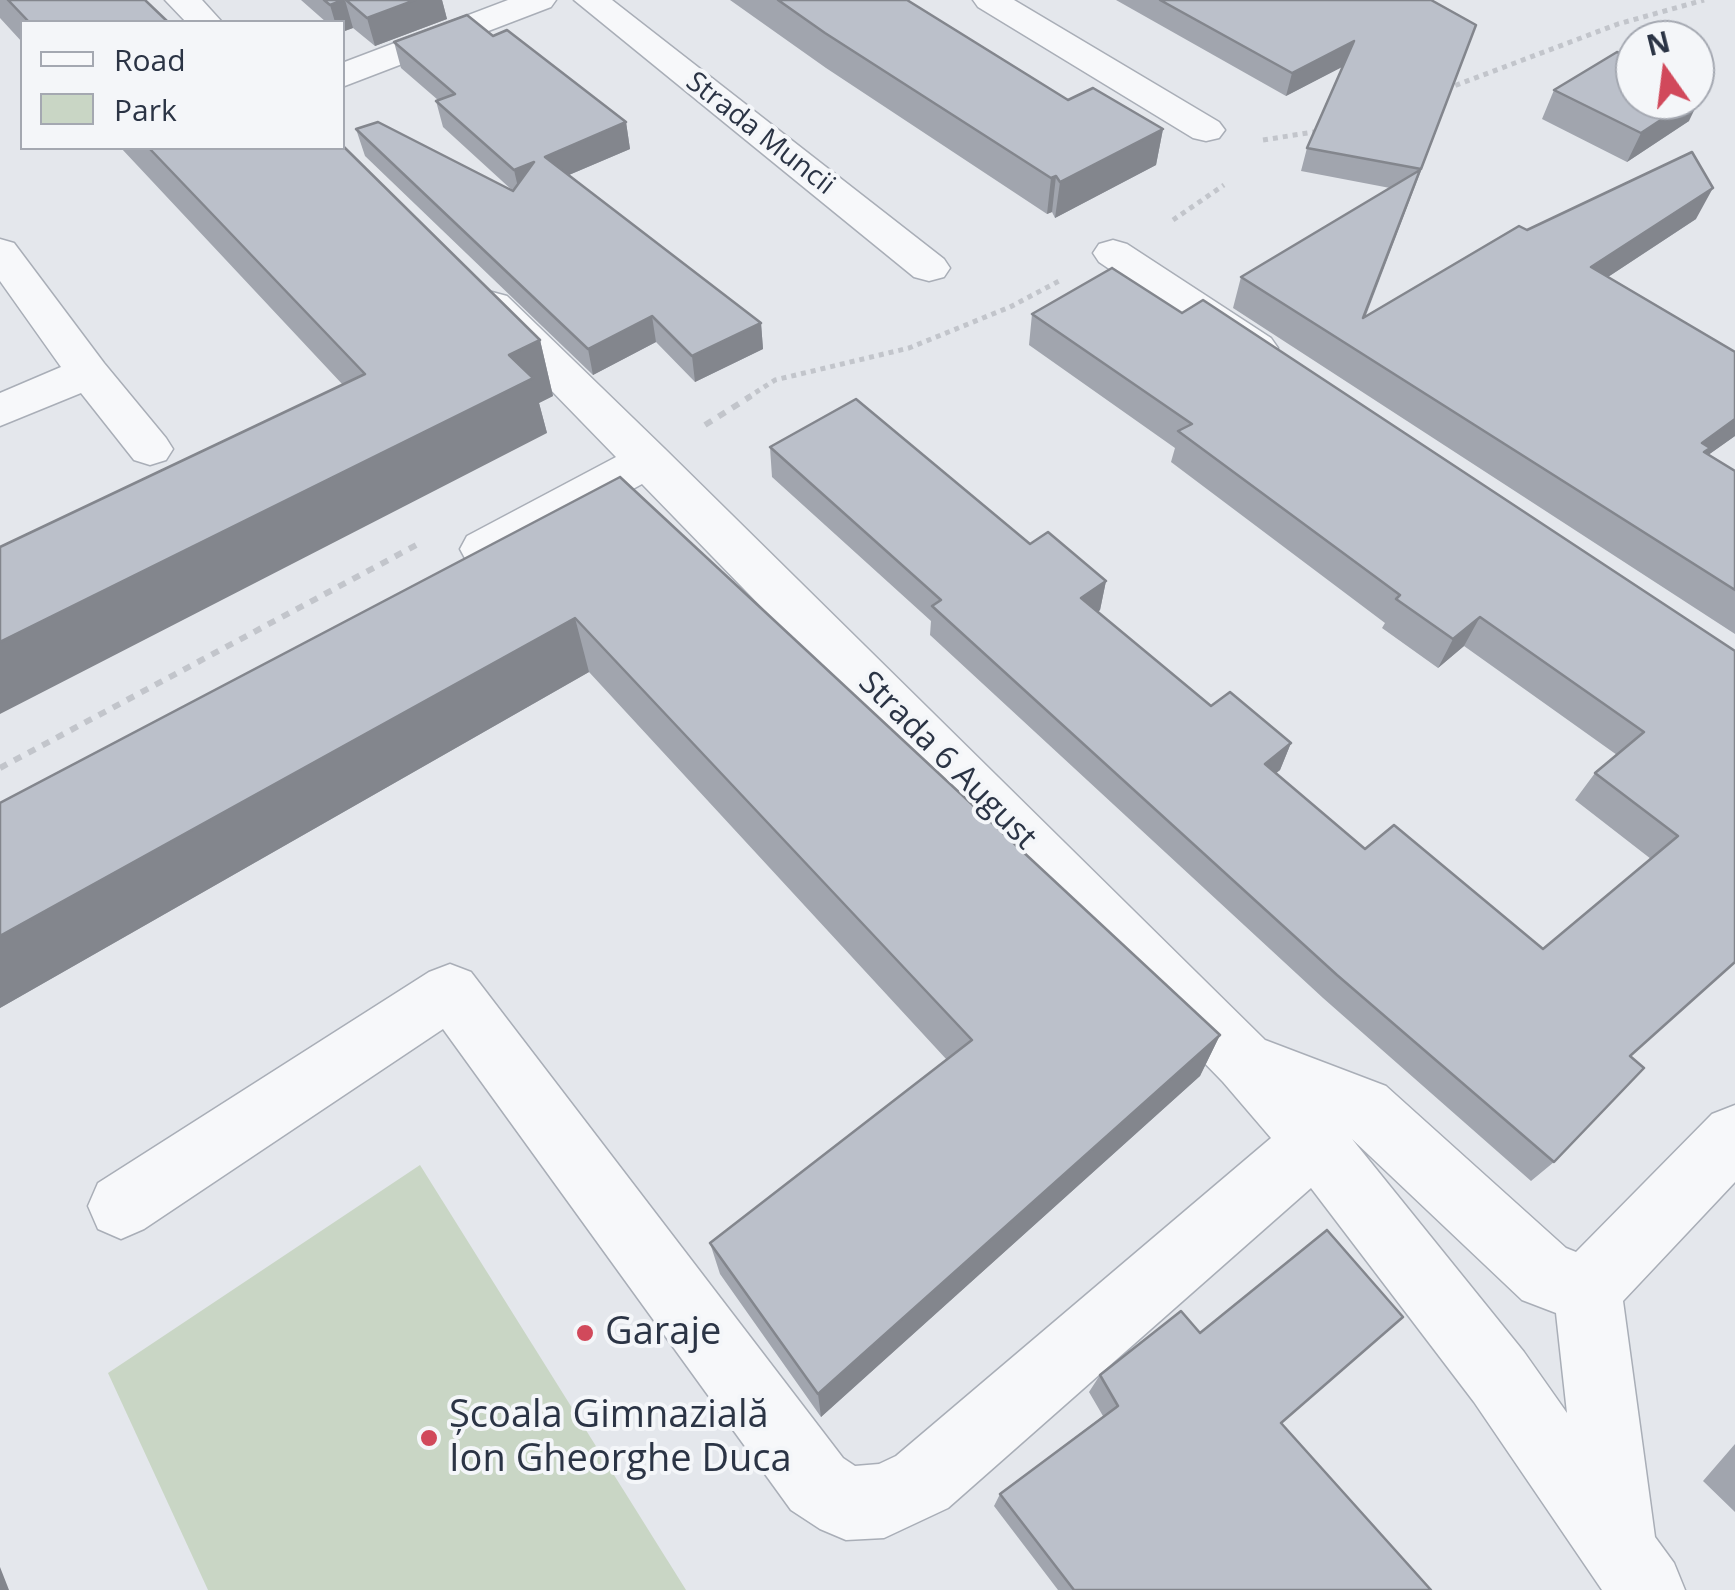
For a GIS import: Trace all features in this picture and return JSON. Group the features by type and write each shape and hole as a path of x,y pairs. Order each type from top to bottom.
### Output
{"street":[{"path":"182,0 203,20"},
{"path":"345,75 539,0"},
{"name":"Strada Muncii","path":"591,0 930,268"},
{"path":"990,0 1206,130"},
{"path":"0,252 88,373 150,449"},
{"path":"1113,253 1293,372"},
{"name":"Strada 6 August","path":"470,284 1245,1062 1314,1142 1499,1376 1634,1570"},
{"path":"0,411 88,373"},
{"path":"438,554 649,460"},
{"path":"121,1206 450,991 817,1484 846,1503 884,1501 922,1482 1314,1142"},
{"name":"Strada 6 August","path":"1245,1062 1364,1106 1546,1276 1588,1289"},
{"path":"1634,1570 1588,1289 1735,1136"}],"path":[{"path":"1441,91 1618,24 1704,0"},
{"path":"1206,130 1230,139 1254,140 1330,129"},
{"path":"0,768 438,554"}],"green space":[{"path":"420,1165 686,1590 208,1590 108,1373"}],"building":[{"path":"8,0 145,0 166,20 27,20"},
{"path":"346,0 415,0 367,18"},
{"path":"778,0 907,0 1068,100 1093,88 1163,129 1060,182"},
{"path":"1160,0 1431,0 1476,25 1421,169 1307,148 1354,41 1292,73"},
{"path":"467,15 493,36 507,30 626,122 545,157 761,323 692,356 652,316 588,349 356,129 378,122 513,191 534,162 514,170 436,101 455,94 394,42"},
{"path":"1615,53 1615,120 1661,120 1641,133 1554,90"},
{"path":"345,148 540,340 509,355 533,378 0,642 0,547 365,374 151,150"},
{"path":"1692,152 1713,188 1591,267 1735,352 1735,419 1702,443 1710,448 1704,452 1735,471 1735,590 1241,277 1420,170 1363,318 1519,226 1527,230"},
{"path":"1112,268 1182,313 1203,300 1735,651 1735,962 1630,1056 1644,1068 1554,1162 1337,975 932,606 941,600 770,447 856,399 1030,544 1048,532 1106,581 1081,598 1211,706 1230,692 1291,743 1265,764 1365,849 1394,825 1543,949 1678,836 1595,773 1644,732 1480,617 1453,639 1396,599 1400,595 1178,431 1192,424 1032,314"},
{"path":"620,477 1220,1035 818,1394 710,1243 972,1040 575,618 0,936 0,803"},
{"path":"1327,1230 1403,1317 1281,1423 1431,1590 1074,1590 1000,1494 1118,1406 1100,1375 1181,1311 1200,1333"}],"place":[{"name":"Garaje","path":"585,1333"},
{"name":"Școala Gimnazială Ion Gheorghe Duca","path":"429,1438"}]}
